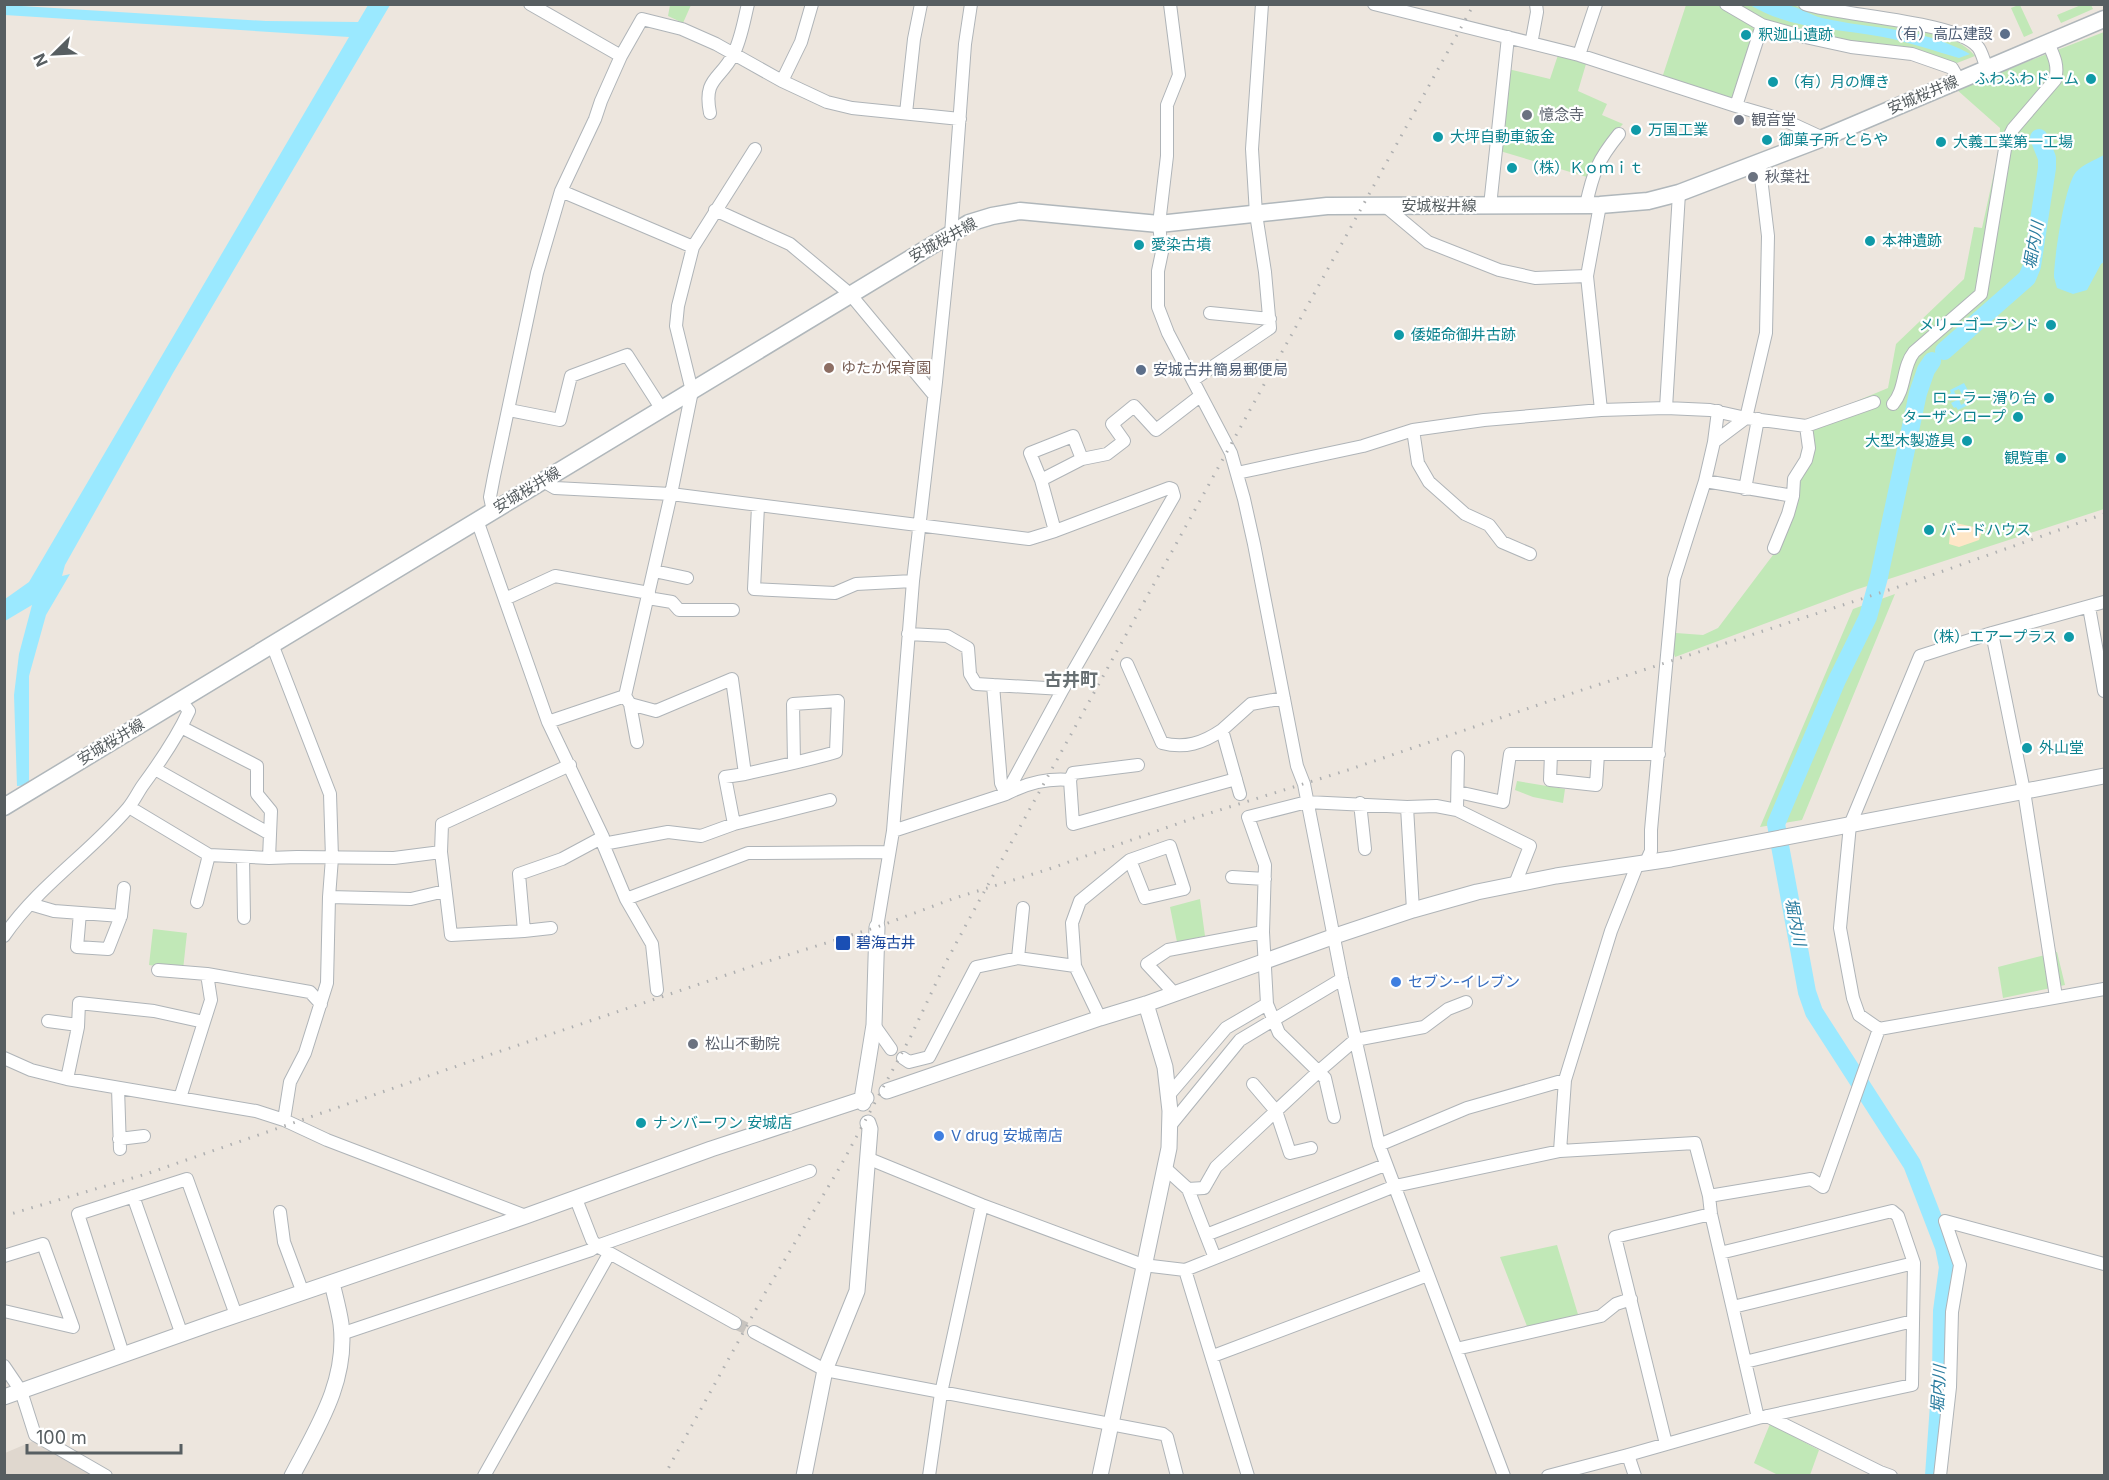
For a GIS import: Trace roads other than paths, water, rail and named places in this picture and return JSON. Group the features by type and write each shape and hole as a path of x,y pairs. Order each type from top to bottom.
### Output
{"main road":[{"name":"安城桜井線","path":"4,807 969,223 1020,211 1159,224 1327,206 1593,205 1648,201 1679,193 1823,138 2104,19"}],"street":[{"path":"530,4 621,56"},
{"path":"710,112 708,100 710,86 734,54 748,4"},
{"path":"782,81 801,42 812,4"},
{"path":"906,113 914,39 921,4"},
{"path":"4,1396 576,1199 711,1149 864,1100 874,1025 877,927 893,831 908,634 951,234 965,44 971,4"},
{"path":"1170,4 1179,75 1167,105 1167,156 1159,224 1162,252 1158,271 1158,306 1168,333 1231,453 1237,473 1254,544 1297,766 1304,784 1342,979 1379,1145 1504,1476"},
{"path":"1192,380 1270,328 1256,214 1252,149 1262,4"},
{"path":"1374,4 1579,55 1784,120 1823,138"},
{"path":"1532,39 1537,12 1536,4"},
{"path":"1579,55 1596,4"},
{"path":"1726,4 1762,25 1805,37 1912,54 1952,68 1959,80"},
{"path":"1805,4 1845,14 1912,22 1966,38 1978,47 1987,68"},
{"path":"493,511 490,497 537,273 561,191 596,119 601,101 621,56 642,20 682,30 727,49 782,81 827,102 852,108 960,119"},
{"path":"1736,106 1762,25"},
{"path":"1490,206 1508,37"},
{"path":"1893,404 1902,388 1908,359 1980,294 2006,143 2013,129 2055,80 2057,66 2048,43"},
{"path":"1601,410 1587,276 1593,205 1590,183 1600,158 1619,134"},
{"path":"638,742 627,700 692,391 676,326 678,306 693,248 755,149"},
{"path":"1745,489 1752,419 1767,323 1768,236 1759,162"},
{"path":"561,191 693,248"},
{"path":"1666,408 1679,193"},
{"path":"1385,206 1428,242 1498,270 1535,278 1587,276"},
{"path":"715,210 790,244 850,294 934,395"},
{"path":"1210,313 1270,319"},
{"path":"508,410 560,420 571,376 627,355 661,408"},
{"path":"1041,480 1082,459 1107,453 1124,441 1112,424 1134,406 1156,430 1200,396"},
{"path":"1237,473 1363,446 1413,430 1484,420 1601,410 1666,408 1718,411 1752,419 1806,426 1874,402"},
{"path":"1560,1151 1565,1080 1611,931 1642,863 1651,851 1674,579 1705,481 1718,411"},
{"path":"1713,442 1752,419"},
{"path":"1774,548 1788,514 1793,496 1794,479 1806,460 1809,448 1806,426"},
{"path":"1413,430 1418,463 1429,482 1465,514 1489,525 1502,542 1530,554"},
{"path":"1055,531 1041,480 1030,453 1073,436 1082,459"},
{"path":"543,481 555,488 671,494 1029,539 1169,488 1174,492 1168,506 1006,794"},
{"path":"1705,481 1793,496"},
{"path":"758,506 754,589 835,593 856,584 913,581"},
{"path":"477,520 548,722 570,765 626,899 652,944 657,990"},
{"path":"654,571 687,578"},
{"path":"505,599 555,576 672,602 679,610 733,610"},
{"path":"2104,603 1992,633 1920,657 1850,825 1839,928 1859,1015 1879,1029 2104,989"},
{"path":"2089,607 2104,691"},
{"path":"1992,633 2024,791 2056,997"},
{"path":"908,634 947,636 968,648 970,674 976,684 1063,689"},
{"path":"272,644 330,794 332,858 327,982 304,1053 290,1082 284,1120"},
{"path":"1127,664 1162,743 1178,747 1208,740 1251,704 1284,698"},
{"path":"548,722 627,700 656,711 732,679 745,774"},
{"path":"993,685 1001,783 1006,794"},
{"path":"4,936 30,904 129,807 155,769 189,711 181,700"},
{"path":"734,824 724,777 794,764 836,752 838,701 793,704 794,764"},
{"path":"181,727 257,766 257,794 271,810 269,858"},
{"path":"1222,730 1240,794"},
{"path":"1458,792 1503,802 1510,754 1659,754"},
{"path":"1551,754 1550,780 1596,785 1598,754"},
{"path":"1457,810 1458,758"},
{"path":"551,928 451,935 441,852 441,824 570,765"},
{"path":"1138,765 1073,773 1070,780 1073,824 1236,778"},
{"path":"155,769 270,834"},
{"path":"887,1091 1146,1004 1413,910 1515,884 1850,825 2104,776"},
{"path":"893,831 1018,788 1056,778 1070,780"},
{"path":"524,931 519,874 603,841 668,832 701,836 734,824 830,800"},
{"path":"1334,1117 1325,1078 1279,1033 1267,1004 1263,932 1265,865 1248,817 1307,802 1407,807 1436,806 1457,810 1530,846 1515,884"},
{"path":"1360,803 1365,849"},
{"path":"129,807 209,855 269,858 394,858 441,852"},
{"path":"1407,807 1413,910"},
{"path":"1100,1018 1075,966 1072,923 1080,901 1130,860 1170,846 1184,889 1145,898 1130,860"},
{"path":"626,899 748,853 889,852"},
{"path":"197,902 209,855"},
{"path":"243,857 244,918"},
{"path":"1232,877 1265,879"},
{"path":"80,913 77,947 108,949 121,916 124,888"},
{"path":"329,897 411,899 445,891"},
{"path":"30,904 54,911 121,916"},
{"path":"1018,958 1023,908"},
{"path":"1174,993 1147,964 1168,950 1263,932"},
{"path":"903,1058 909,1062 929,1057 976,967 1018,958 1075,966"},
{"path":"158,970 207,974 310,992 321,1004"},
{"path":"180,1098 211,1000 207,974"},
{"path":"1169,1127 1240,1040 1342,979"},
{"path":"1188,1189 1204,1188 1216,1167 1355,1040 1424,1027 1449,1009 1467,1002"},
{"path":"68,1079 80,1003 154,1011 204,1022"},
{"path":"1100,1476 1169,1148 1165,1067 1146,1004"},
{"path":"1168,1096 1226,1028 1267,1004"},
{"path":"48,1021 78,1025"},
{"path":"874,1025 891,1049"},
{"path":"1709,1196 1811,1179 1823,1188 1879,1029"},
{"path":"4,1058 31,1070 68,1079 256,1111 526,1216"},
{"path":"1379,1145 1467,1108 1565,1080"},
{"path":"1253,1084 1275,1112 1290,1153 1311,1148"},
{"path":"118,1088 120,1144 144,1136"},
{"path":"804,1476 825,1370 857,1291 868,1123"},
{"path":"867,1158 982,1205 1143,1264 1185,1270 1395,1186 1560,1151 1695,1143 1709,1196 1710,1215 1745,1362 1763,1417 1891,1476"},
{"path":"1206,1235 1385,1165"},
{"path":"1165,1168 1188,1189 1215,1258"},
{"path":"341,1334 591,1250 810,1171"},
{"path":"123,1354 78,1214 187,1179 236,1315"},
{"path":"133,1196 182,1335"},
{"path":"576,1199 592,1240 597,1246 735,1323"},
{"path":"929,1476 941,1393 982,1205"},
{"path":"1548,1476 1763,1417 1912,1385 1914,1263 1898,1216 1892,1211 1720,1253"},
{"path":"280,1212 284,1242 303,1293"},
{"path":"1666,1444 1616,1237 1710,1215"},
{"path":"1940,1476 1950,1387 1953,1298 1960,1264 1945,1221 2104,1264"},
{"path":"4,1256 43,1244 73,1327 4,1311"},
{"path":"484,1476 609,1254"},
{"path":"1733,1307 1914,1263"},
{"path":"1185,1270 1248,1476"},
{"path":"1213,1356 1428,1275"},
{"path":"291,1476 327,1410 336,1388 341,1354 341,1324 332,1283"},
{"path":"1456,1349 1601,1316 1616,1304 1631,1299"},
{"path":"1745,1362 1913,1321"},
{"path":"754,1332 825,1370 1111,1424 1167,1437 1177,1476"},
{"path":"4,1366 21,1391 35,1435 106,1476"},
{"path":"1628,1455 1635,1476"}],"water":[{"path":"1773,3 1787,5 1822,18 1915,33 1970,54 1959,58 1893,39 1798,24 1750,5"},
{"path":"5,5 266,21 358,22 368,5 390,5 173,373 65,565 62,576 70,574 46,615 29,676 29,785 17,786 14,695 19,654 32,605 5,621 5,599 29,582 349,37 5,15"},
{"path":"2104,155 2104,262 2087,290 2073,294 2057,288 2054,277 2064,205 2076,172"},
{"path":"1964,383 1974,402 1958,410 1951,403 1959,399 1961,405 1966,402 1959,389 1954,391 1957,397 1950,401 1947,395 1951,393 1950,390"}],"waterway":[{"name":"堀内川","path":"1944,351 2027,278 2032,266 2047,168 2047,158 2039,138"},
{"name":"堀内川","path":"1932,361 1926,370 1918,393 1879,577 1868,617 1837,680 1776,824 1807,992 1814,1012 1912,1164 1944,1247 1948,1267 1942,1311 1941,1376 1934,1476"}],"tunnel":[{"path":"735,1323 754,1332"}],"railway":[{"path":"664,1476 765,1293 840,1167 910,1038 973,912 1474,4"},
{"path":"4,1216 146,1174 486,1056 759,964 877,927 955,898 1046,870 1194,818 1348,770 1579,691 1898,587 2104,514"}],"place":[{"name":"（有）高広建設","path":"2005,34"},
{"name":"釈迦山遺跡","path":"1746,35"},
{"name":"ふわふわドーム","path":"2091,79"},
{"name":"（有）月の輝き","path":"1773,82"},
{"name":"憶念寺","path":"1527,115"},
{"name":"観音堂","path":"1739,120"},
{"name":"万国工業","path":"1636,130"},
{"name":"大坪自動車鈑金","path":"1438,137"},
{"name":"御菓子所 とらや","path":"1767,140"},
{"name":"大義工業第一工場","path":"1941,142"},
{"name":"（株）Ｋｏｍｉｔ","path":"1512,168"},
{"name":"秋葉社","path":"1753,177"},
{"name":"本神遺跡","path":"1870,241"},
{"name":"愛染古墳","path":"1139,245"},
{"name":"メリーゴーランド","path":"2051,325"},
{"name":"倭姫命御井古跡","path":"1399,335"},
{"name":"ゆたか保育園","path":"829,368"},
{"name":"安城古井簡易郵便局","path":"1141,370"},
{"name":"ローラー滑り台","path":"2049,398"},
{"name":"ターザンロープ","path":"2018,417"},
{"name":"大型木製遊具","path":"1967,441"},
{"name":"観覧車","path":"2061,458"},
{"name":"バードハウス","path":"1929,530"},
{"name":"（株）エアープラス","path":"2069,637"},
{"name":"外山堂","path":"2027,748"},
{"name":"碧海古井","path":"843,943"},
{"name":"セブン-イレブン","path":"1396,982"},
{"name":"松山不動院","path":"693,1044"},
{"name":"ナンバーワン 安城店","path":"641,1123"},
{"name":"V drug 安城南店","path":"939,1136"}],"district":[{"name":"古井町","path":"1071,680"}]}
